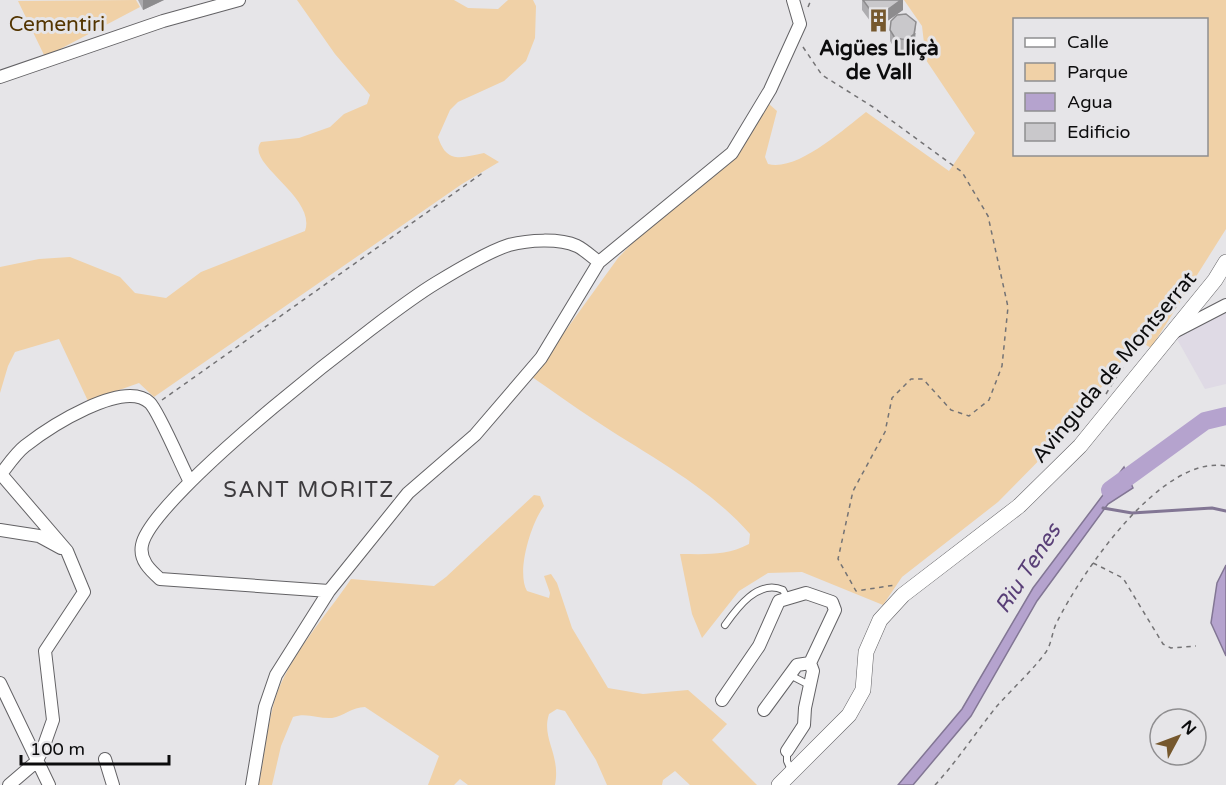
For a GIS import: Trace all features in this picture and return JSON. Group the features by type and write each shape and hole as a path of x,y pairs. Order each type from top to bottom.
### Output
{"street":[{"path":"0,77 163,21 239,0"},
{"path":"252,785 265,707 276,675 329,591 408,493 475,435 541,358 599,262 732,153 770,90 800,24 793,0"},
{"path":"329,591 160,579 145,565 142,544 157,519 190,482 331,359 436,283 509,246 545,241 576,246 599,262"},
{"name":"Avinguda de Montserrat","path":"779,785 849,715 863,690 866,652 880,620 903,595 1019,506 1080,446 1133,377 1215,280 1226,262"},
{"path":"1173,332 1226,305"},
{"path":"9,785 36,762 53,720 45,651 84,591 67,551 1,474 23,447 64,421 109,398 133,395 150,403 190,482"},
{"path":"0,530 39,536 67,551"},
{"path":"722,700 759,646 775,606 787,598 806,593 832,602 836,608 810,663 813,671 804,725 788,751"},
{"path":"764,710 797,665 810,663"},
{"path":"0,683 49,785"},
{"path":"105,759 113,785"}],"lane":[{"path":"725,625 736,610 757,592 778,588 783,590 787,598"},
{"path":"790,675 811,686"},
{"path":"788,751 787,761 792,772"}],"path":[{"path":"795,35 822,75 873,107 962,171 988,216 1008,307 1002,366 989,400 969,416 951,410 923,379 911,379 892,398 885,432 853,491 838,559 856,591 898,585 892,591"},
{"path":"153,410 164,398 484,172"},
{"path":"1102,399 1129,358 1162,319 1178,306"},
{"path":"935,785 997,706 1047,650 1056,623 1093,563 1132,513 1186,472 1213,464 1226,466"},
{"path":"1093,563 1123,578 1163,644 1171,648 1196,646"}],"shaded area":[{"path":"1226,305 1226,384 1205,389 1173,332"}],"green space":[{"name":"Cementiri","path":"136,0 140,7 45,57 18,1"},
{"path":"297,0 454,0 468,8 498,9 508,0 533,0 536,6 535,38 526,61 504,81 458,102 450,110 438,137 446,152 451,155 462,157 484,153 499,162 462,184 154,397 139,383 88,401 59,339 15,352 0,393 0,267 39,259 70,257 120,277 135,293 166,298 201,272 305,231 306,218 301,206 262,160 259,150 261,142 299,138 330,127 344,114 367,104 370,95 335,54"},
{"path":"904,0 1226,0 1226,229 1151,348 1138,340 1064,435 998,502 902,577 883,605 802,572 768,573 739,591 702,638 692,614 680,554 732,551 749,544 750,534 715,500 696,486 532,377 618,258 644,231 737,157 769,104 777,111 765,157 768,164 780,165 806,156 866,112 949,171 975,133 926,60 922,26"},
{"path":"534,495 540,496 544,506 534,524 524,560 524,583 527,591 549,598 550,593 544,576 551,574 557,583 572,628 608,688 643,694 688,690 727,724 712,740 757,785 690,785 675,771 663,780 662,785 607,785 596,760 565,711 557,709 549,714 547,723 555,764 555,785 468,785 460,779 454,785 428,785 439,756 365,707 356,708 332,718 303,715 293,717 281,746 272,785 259,785 270,720 281,683 309,637 351,579 434,586"}],"water":[{"path":"1124,467 1133,488 1108,504 1037,601 971,716 913,785 898,785 962,709 1033,588"},
{"path":"1226,565 1226,656 1211,623 1217,583"}],"building":[{"path":"863,0 901,0 876,18"},
{"path":"906,14 916,22 914,34 907,40 895,38 890,30 891,21 897,15"}],"waterway":[{"name":"Riu Tenes","path":"1110,490 1205,421 1226,416"},
{"path":"1103,508 1132,513 1212,508 1226,511"}],"place":[{"name":"Aigües Lliçà de Vall","path":"879,20"}],"district":[{"name":"SANT MORITZ","path":"309,489"}]}
